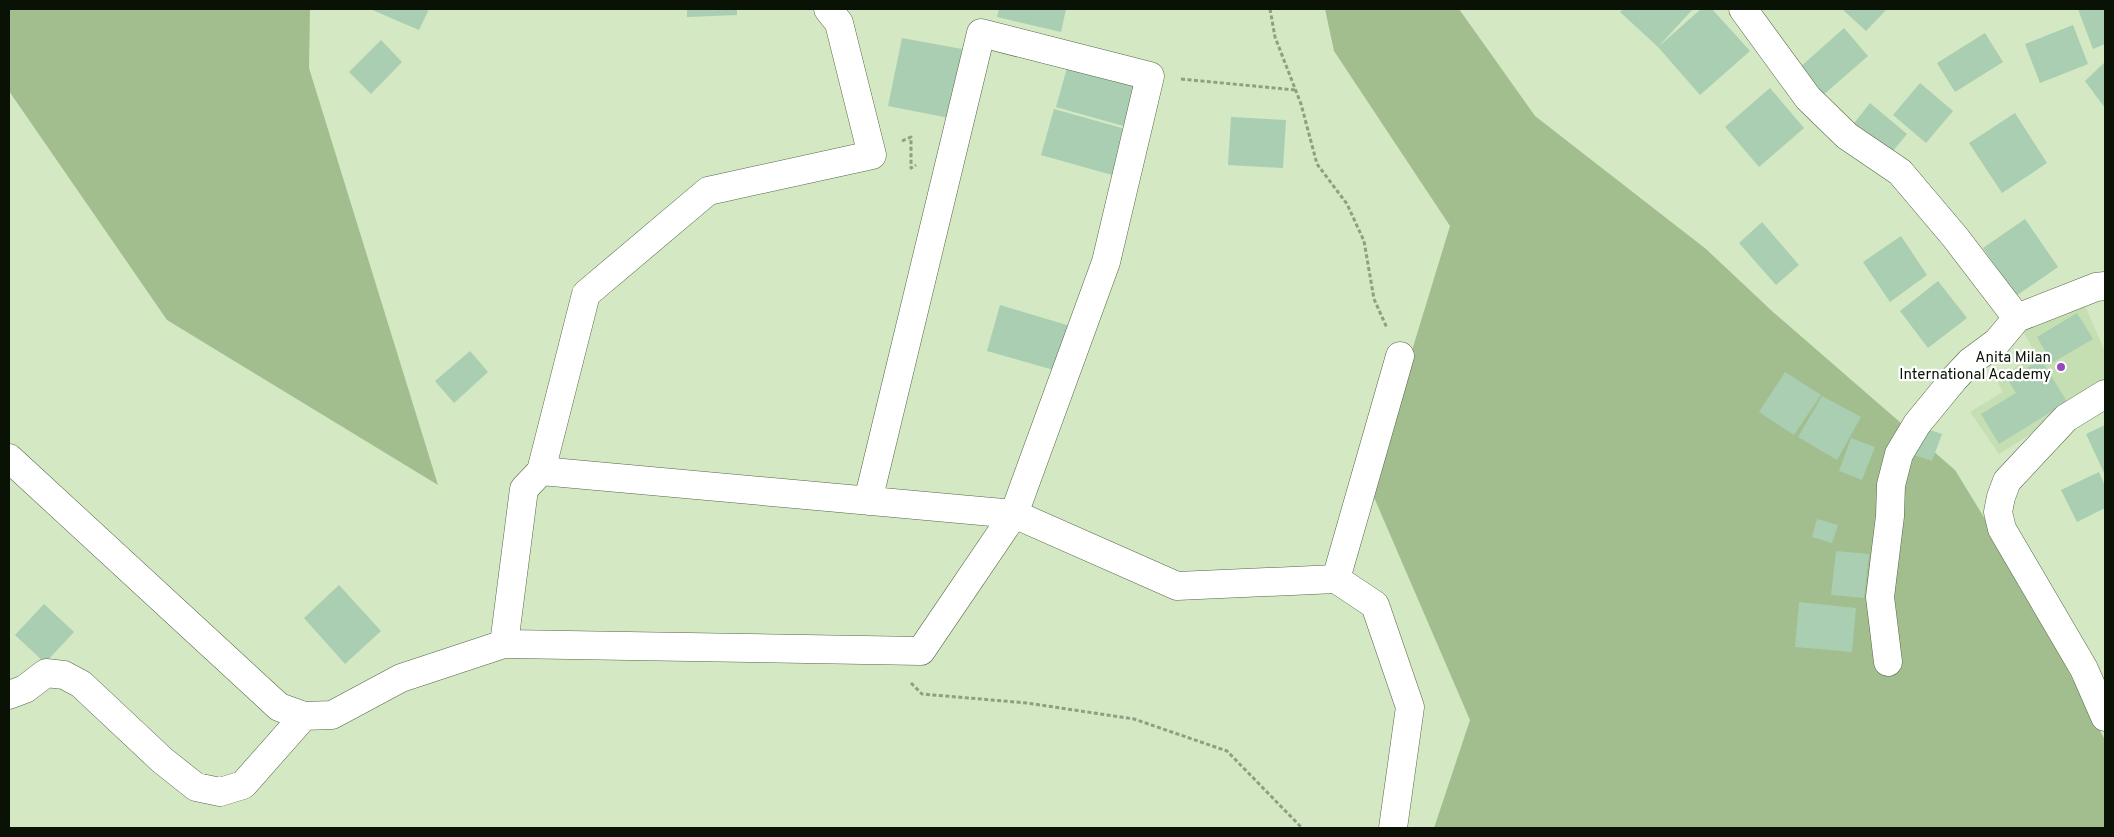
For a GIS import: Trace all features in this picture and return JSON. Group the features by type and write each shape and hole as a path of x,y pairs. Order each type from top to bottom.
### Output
{"street":[{"path":"504,644 524,489 541,471 586,294 708,191 872,155 839,23 828,9"},
{"path":"1745,10 1808,98 1847,136 1900,172 1955,237 2017,318"},
{"path":"9,458 279,707 304,716 332,715 401,678 504,644 921,651 1014,514 1106,262 1150,76 981,33 868,501"},
{"path":"1888,662 1880,597 1890,516 1891,485 1898,454 1917,424 1954,379 1970,362 1997,342 2017,318 2096,287 2105,286"},
{"path":"1336,580 1400,356"},
{"path":"2105,394 2066,418 2007,481 1998,512 2002,528 2084,669 2105,717"},
{"path":"541,471 1014,514 1177,586 1336,580 1375,606 1410,707 1393,828"},
{"path":"9,694 25,688 46,673 64,675 82,684 162,760 196,787 220,792 242,785 304,716"}],"path":[{"path":"1270,9 1275,37 1301,104 1317,164 1347,204 1364,241 1374,299 1400,356"},
{"path":"1150,76 1295,90"},
{"path":"872,155 911,137 911,168 954,144"},
{"path":"879,650 922,694 1027,703 1134,719 1227,751 1302,828"}],"shaded area":[{"path":"9,9 310,9 309,68 438,485 167,320 9,91"},
{"path":"1325,9 1459,9 1535,116 1706,249 1773,312 1955,470 2007,555 2105,740 2105,828 1434,828 1470,720 1370,488 1450,226 1334,51"},
{"name":"Anita Milan International Academy","path":"2081,302 2086,308 2105,352 2105,387 1999,454 1970,412 2003,392 1997,381 2035,353 2023,331"}],"building":[{"path":"370,9 429,9 419,30"},
{"path":"687,9 737,9 737,15 687,17"},
{"path":"999,9 1066,9 1061,32 997,17"},
{"path":"1623,9 1693,9 1658,47 1620,12"},
{"path":"1701,9 1712,9 1750,51 1700,95 1658,47"},
{"path":"1842,9 1887,9 1866,31"},
{"path":"2078,9 2105,9 2105,44 2093,49"},
{"path":"2073,25 2088,64 2040,83 2025,44"},
{"path":"1844,28 1868,56 1822,96 1798,69"},
{"path":"1985,33 2003,62 1955,92 1937,63"},
{"path":"902,38 962,49 949,118 888,106"},
{"path":"381,40 402,62 371,94 349,72"},
{"path":"1069,61 1140,82 1127,127 1056,107"},
{"path":"2105,62 2105,108 2085,81"},
{"path":"1920,83 1953,111 1926,143 1893,115"},
{"path":"1770,88 1804,128 1759,167 1725,127"},
{"path":"1870,103 1907,134 1888,157 1851,127"},
{"path":"1054,109 1125,129 1112,175 1041,155"},
{"path":"2015,113 2047,163 2002,193 1969,143"},
{"path":"1231,117 1286,120 1283,168 1228,165"},
{"path":"2025,219 2058,267 2016,296 1983,248"},
{"path":"1762,222 1799,265 1776,285 1739,243"},
{"path":"1901,236 1927,275 1890,302 1863,262"},
{"path":"1938,281 1967,318 1928,348 1900,311"},
{"path":"1000,305 1070,326 1057,371 987,351"},
{"path":"2077,313 2093,339 2052,363 2037,337"},
{"path":"470,351 488,372 454,403 435,381"},
{"path":"2041,359 2067,402 1999,444 1981,414 2016,393 2008,380"},
{"path":"1785,372 1821,395 1794,435 1759,412"},
{"path":"1822,396 1861,417 1837,460 1798,437"},
{"path":"2105,425 2105,475 2086,434"},
{"path":"1921,427 1942,434 1932,461 1911,454"},
{"path":"1851,438 1875,447 1862,480 1839,471"},
{"path":"2099,472 2105,486 2105,508 2077,522 2061,490"},
{"path":"1817,519 1838,525 1832,543 1812,537"},
{"path":"1836,551 1869,554 1864,598 1831,595"},
{"path":"339,585 381,631 345,664 304,618"},
{"path":"1799,602 1856,608 1852,652 1795,647"},
{"path":"44,604 74,632 45,663 15,635"}],"place":[{"name":"Anita Milan International Academy","path":"2061,367"}]}
